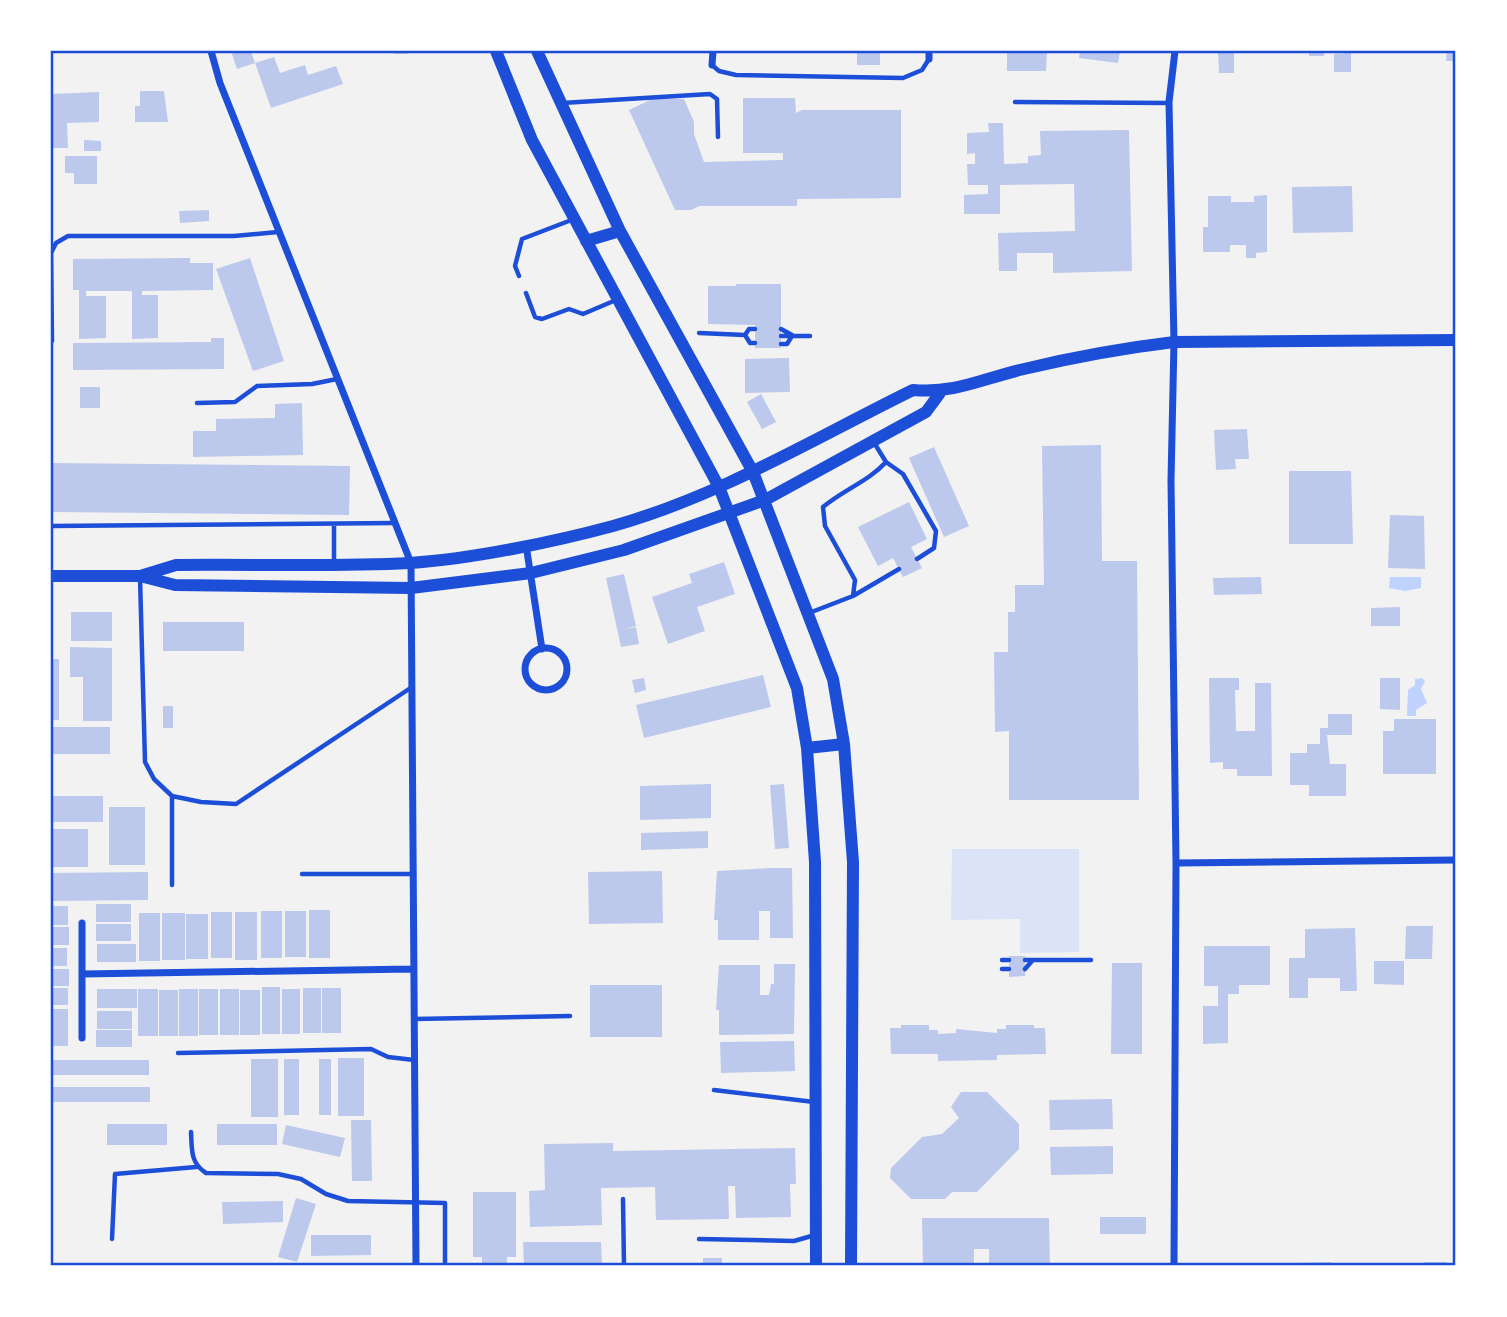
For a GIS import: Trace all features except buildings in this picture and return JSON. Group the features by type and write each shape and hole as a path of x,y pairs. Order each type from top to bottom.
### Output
{"main road":[{"path":"537,51 620,231 753,472 832,679 844,744 853,862 851,1266"},
{"path":"502,52 531,140 719,487 790,666 807,748 815,862 816,1266"},
{"path":"586,241 620,231"},
{"path":"140,576 176,565 411,563 526,545 614,526 753,472 913,390 940,393 1024,369 1130,347 1174,342 1456,340"},
{"path":"51,576 140,576 175,585 411,588 531,573 624,550 765,500 926,412 940,393"},
{"path":"807,748 844,744"}],"street":[{"path":"211,51 220,83 411,563 416,1266"},
{"path":"712,65 713,51"},
{"path":"1174,1266 1176,863 1171,480 1174,342 1169,103 1175,51"},
{"path":"526,545 542,649"},
{"path":"542,649 558,652 566,664 565,679 547,690 533,685 525,674 527,659 542,649"},
{"path":"1176,863 1456,860"},
{"path":"82,923 82,1038"},
{"path":"82,975 412,970"}],"lane":[{"path":"394,51 408,51"},
{"path":"712,65 719,71 736,75 903,78 922,70 929,55"},
{"path":"561,103 710,94 717,99 718,137"},
{"path":"1015,102 1169,103"},
{"path":"519,276 515,266 522,239 574,219"},
{"path":"52,341 51,253 56,243 68,236 234,236 279,232"},
{"path":"526,293 535,317 542,319 569,309 583,314 617,299"},
{"path":"745,335 749,329 755,332"},
{"path":"781,332 793,336 810,336"},
{"path":"699,334 745,335"},
{"path":"745,335 750,343 755,343"},
{"path":"781,344 787,344 793,336"},
{"path":"197,403 235,402 257,386 312,384 338,379"},
{"path":"873,441 886,462 903,474 936,531 934,548 917,559"},
{"path":"853,596 855,580 825,526 823,507 842,491 877,472 886,462"},
{"path":"51,526 395,523"},
{"path":"334,524 335,564"},
{"path":"808,613 853,596 899,569"},
{"path":"140,576 145,762 154,779 172,796 201,802 236,804 412,687"},
{"path":"172,796 172,885"},
{"path":"302,874 412,874"},
{"path":"1002,960 1009,960"},
{"path":"1025,960 1091,960"},
{"path":"1025,969 1032,960"},
{"path":"1002,969 1009,969"},
{"path":"413,1019 570,1016"},
{"path":"178,1053 371,1049 388,1057 414,1060"},
{"path":"714,1090 816,1102"},
{"path":"191,1132 192,1156 196,1167"},
{"path":"111,1240 115,1174 196,1167 206,1173 278,1174 301,1179 326,1194 348,1201 445,1203 445,1266"},
{"path":"623,1199 624,1266"},
{"path":"699,1239 794,1241 816,1235"}],"shaded area":[{"path":"952,849 1079,849 1079,952 1020,953 1020,919 951,920"}],"water":[{"path":"1390,577 1421,577 1421,588 1405,591 1389,588"},
{"path":"1422,678 1425,681 1421,689 1427,703 1416,710 1416,716 1407,716 1408,690 1415,685 1415,679"}]}
